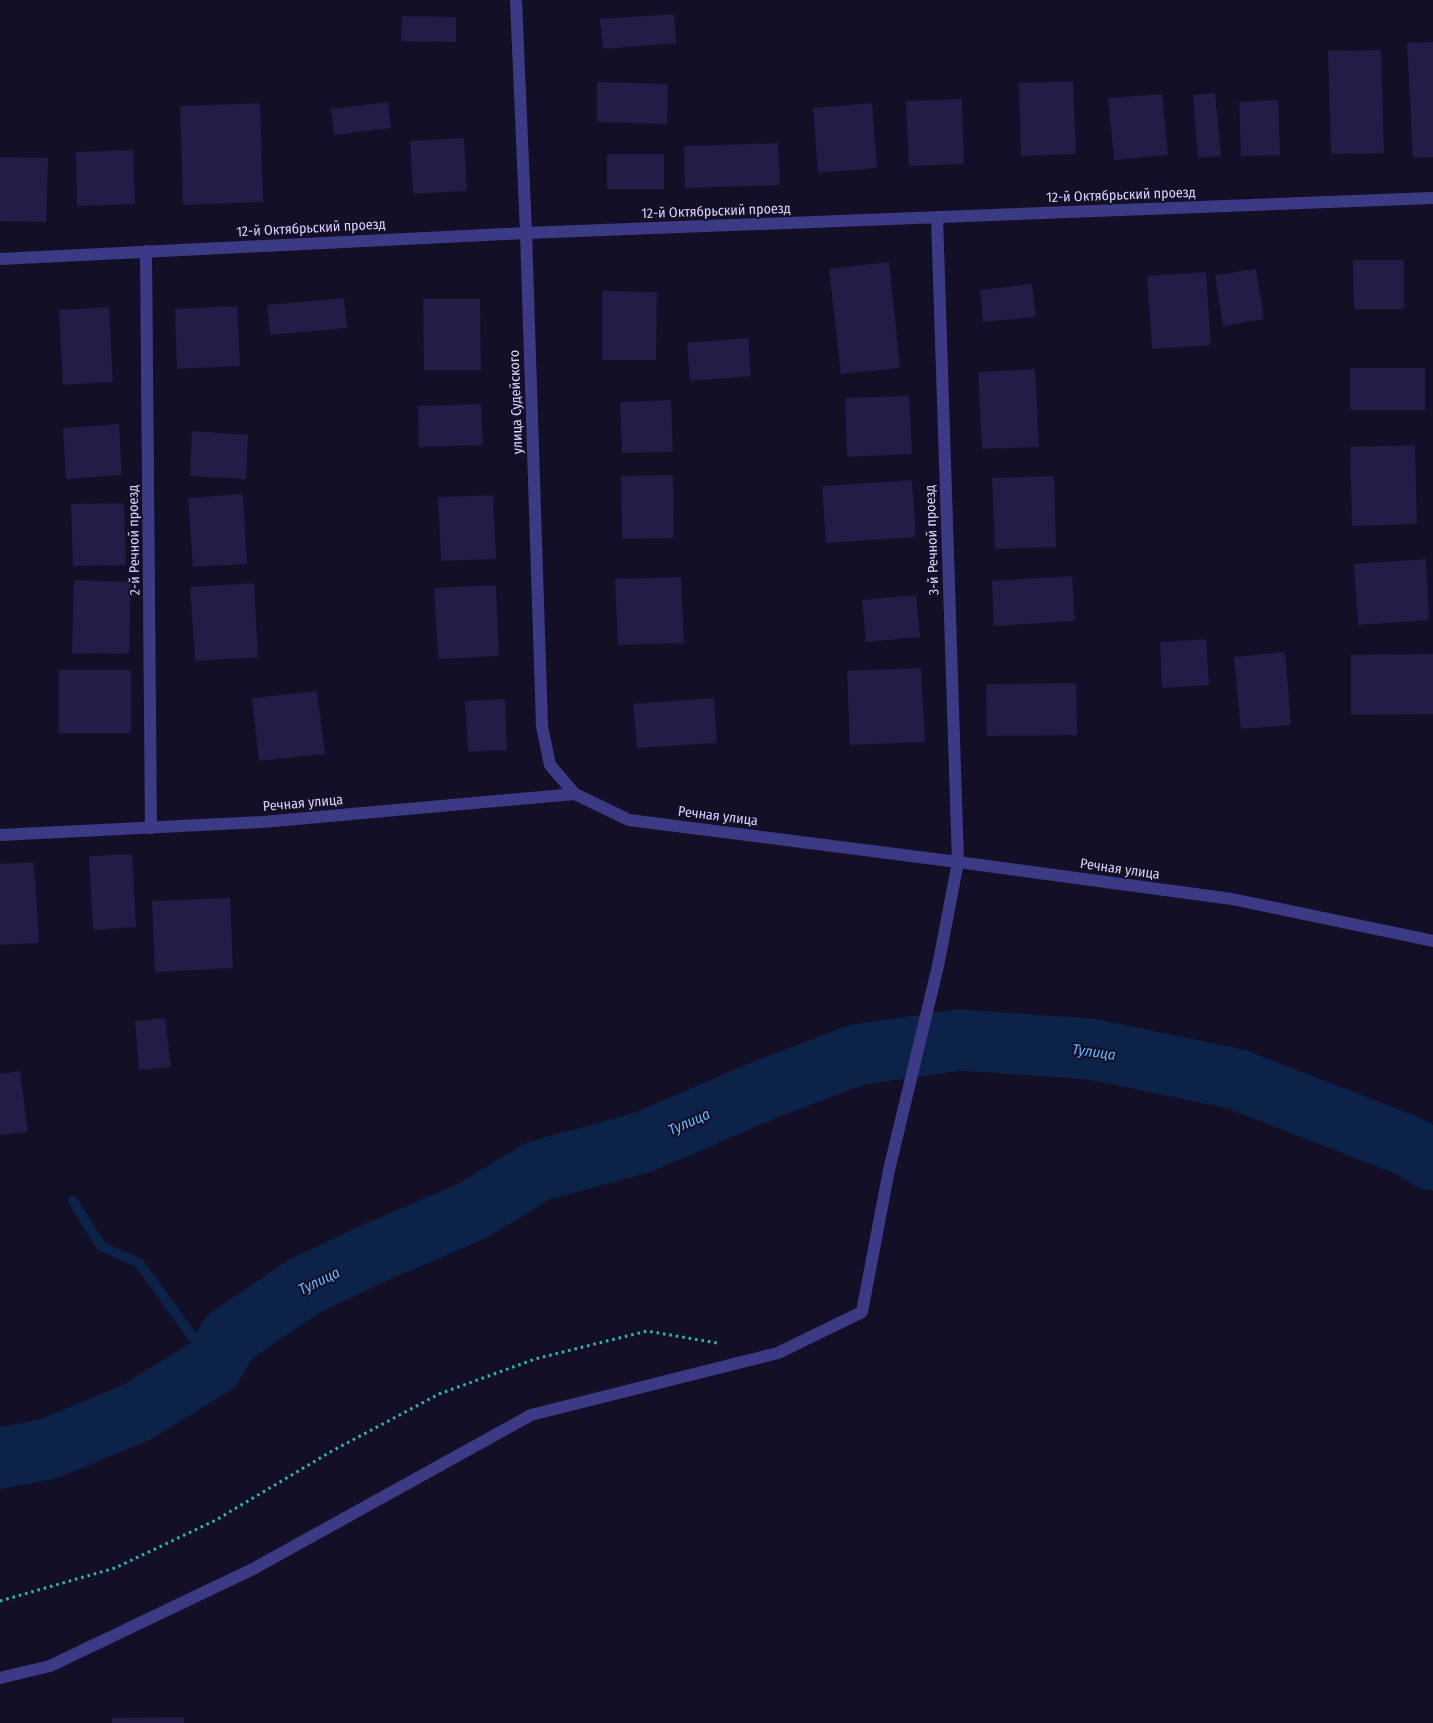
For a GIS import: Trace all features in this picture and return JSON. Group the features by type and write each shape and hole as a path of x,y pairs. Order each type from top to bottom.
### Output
{"street":[{"name":"улица Судейского","path":"516,0 526,233 542,726 550,765 575,794"},
{"name":"12-й Октябрьский проезд","path":"0,259 526,233 1433,198"},
{"name":"3-й Речной проезд","path":"0,1678 50,1666 253,1569 531,1415 778,1353 862,1312 889,1170 938,966 958,862 936,217"},
{"name":"2-й Речной проезд","path":"146,251 151,828"},
{"name":"Речная улица","path":"0,836 264,822 575,794 629,820 1232,899 1433,941"}],"path":[{"path":"0,1601 116,1568 216,1520 332,1451 439,1394 535,1359 647,1331 722,1343"}],"building":[{"path":"674,14 676,43 603,49 600,19"},
{"path":"402,16 456,17 456,42 401,41"},
{"path":"1433,42 1433,157 1413,158 1407,43"},
{"path":"1381,50 1384,153 1331,154 1328,51"},
{"path":"1073,81 1076,154 1021,156 1019,83"},
{"path":"597,82 668,84 667,124 597,122"},
{"path":"1215,93 1221,156 1198,158 1193,95"},
{"path":"1162,94 1168,155 1114,160 1108,98"},
{"path":"962,99 964,164 909,166 906,101"},
{"path":"1278,100 1280,155 1241,156 1239,102"},
{"path":"388,102 391,128 334,135 331,109"},
{"path":"260,103 263,202 183,205 180,106"},
{"path":"872,103 877,168 818,173 813,108"},
{"path":"464,138 467,191 413,194 410,141"},
{"path":"778,143 780,185 685,188 684,146"},
{"path":"133,150 135,204 77,206 76,152"},
{"path":"607,154 664,154 664,189 607,189"},
{"path":"0,157 48,158 46,222 0,221"},
{"path":"1353,260 1404,260 1404,309 1354,309"},
{"path":"889,262 900,368 841,374 829,269"},
{"path":"1256,269 1264,319 1223,326 1215,275"},
{"path":"1206,272 1211,345 1152,349 1147,276"},
{"path":"1032,284 1036,317 983,322 980,290"},
{"path":"602,291 657,292 656,360 602,360"},
{"path":"344,298 347,328 270,335 267,305"},
{"path":"423,299 480,299 481,370 424,370"},
{"path":"237,306 240,366 177,369 175,309"},
{"path":"109,307 113,382 63,385 59,310"},
{"path":"748,338 751,376 690,381 687,343"},
{"path":"1350,368 1425,368 1425,410 1350,410"},
{"path":"1035,369 1039,447 982,449 978,372"},
{"path":"909,396 912,454 847,457 845,398"},
{"path":"671,400 673,452 622,453 620,402"},
{"path":"481,404 483,445 419,447 418,406"},
{"path":"119,424 122,475 66,479 63,428"},
{"path":"192,431 248,435 246,479 190,476"},
{"path":"1415,445 1417,524 1352,526 1350,447"},
{"path":"673,475 674,538 622,539 621,476"},
{"path":"1054,476 1056,547 995,549 992,478"},
{"path":"912,480 916,537 826,543 822,486"},
{"path":"243,494 247,564 193,567 188,498"},
{"path":"493,495 496,559 441,561 438,497"},
{"path":"124,503 126,565 73,566 71,504"},
{"path":"1426,559 1429,620 1358,625 1354,564"},
{"path":"1072,576 1075,621 994,626 992,581"},
{"path":"681,577 684,643 618,645 615,579"},
{"path":"74,580 131,582 129,654 72,653"},
{"path":"254,583 258,657 195,661 190,587"},
{"path":"496,585 499,656 438,659 434,588"},
{"path":"916,595 920,637 866,642 862,600"},
{"path":"1206,639 1209,685 1162,688 1160,642"},
{"path":"1285,652 1291,725 1241,729 1234,657"},
{"path":"1433,654 1433,714 1351,715 1351,655"},
{"path":"921,668 925,742 850,745 847,671"},
{"path":"59,670 131,670 131,733 59,733"},
{"path":"1076,683 1077,735 987,736 986,684"},
{"path":"317,691 325,754 259,761 252,698"},
{"path":"714,698 717,743 637,748 633,704"},
{"path":"505,699 507,750 468,752 465,701"},
{"path":"132,854 136,927 93,930 89,856"},
{"path":"34,862 39,943 0,945 0,864"},
{"path":"230,898 233,968 155,972 152,901"},
{"path":"165,1018 171,1067 139,1070 135,1021"},
{"path":"20,1071 28,1132 0,1135 0,1074"},
{"path":"184,1717 184,1723 112,1723 112,1718"}],"waterway":[{"name":"Тулица","path":"0,1458 48,1449 137,1412 213,1365 229,1337 303,1287 365,1257 470,1212 538,1171 644,1142 759,1092 856,1055 959,1040 1091,1049 1236,1079 1406,1145 1433,1160"},
{"path":"73,1201 101,1246 139,1263 213,1365"}]}
